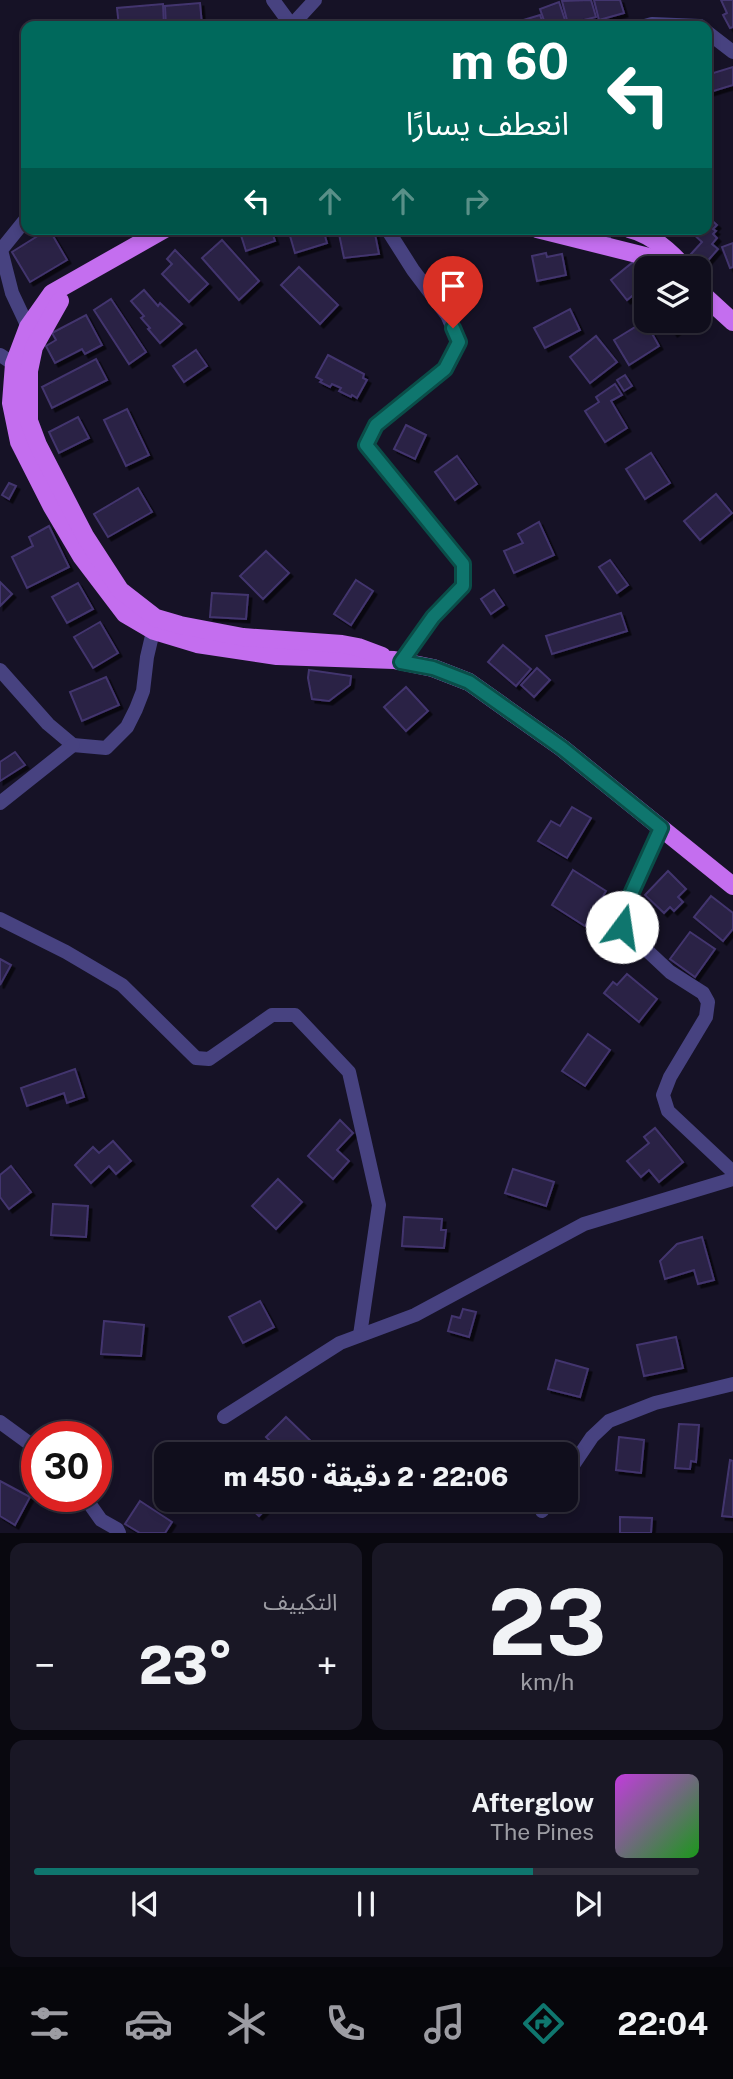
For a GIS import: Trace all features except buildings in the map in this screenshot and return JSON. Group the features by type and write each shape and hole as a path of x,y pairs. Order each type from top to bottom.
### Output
{"main road":[{"path":"154,235 52,293 7,360 11,403 19,442 81,556 125,614 197,644 277,656 398,661 433,668 469,682 562,748 733,886"},
{"path":"574,235 610,241 647,256"},
{"path":"642,235 673,256"},
{"path":"83,275 62,298 34,346 29,372 29,421 38,445 100,561 120,590 155,625"},
{"path":"711,300 715,305"},
{"path":"711,301 733,322"}],"street":[{"path":"274,0 289,21"},
{"path":"296,21 315,0"},
{"path":"712,36 733,52"},
{"path":"21,225 1,250 12,293 28,327"},
{"path":"391,235 447,315 459,342 445,369 376,425 366,445 463,564 463,586 433,617 398,661"},
{"path":"610,241 636,235"},
{"path":"0,670 48,724 73,745 106,748 127,727 143,691 147,657 155,625"},
{"path":"0,803 73,745"},
{"path":"661,828 622,914 622,927 670,972 703,993 708,1002 706,1017 670,1077 663,1095 668,1111 733,1172"},
{"path":"0,919 122,985 196,1058 209,1059 272,1015 295,1015 349,1072 379,1205 360,1335"},
{"path":"224,1417 340,1343 415,1315 584,1224 733,1180"},
{"path":"578,1458 592,1437 609,1421 655,1402 733,1384"},
{"path":"0,1422 21,1437"},
{"path":"95,1512 101,1520 119,1533"}],"route":[{"path":"453,328 459,342 445,369 376,425 366,445 463,564 463,586 433,617 401,662 433,668 469,682 562,748 661,828 622,914 622,927"}]}
